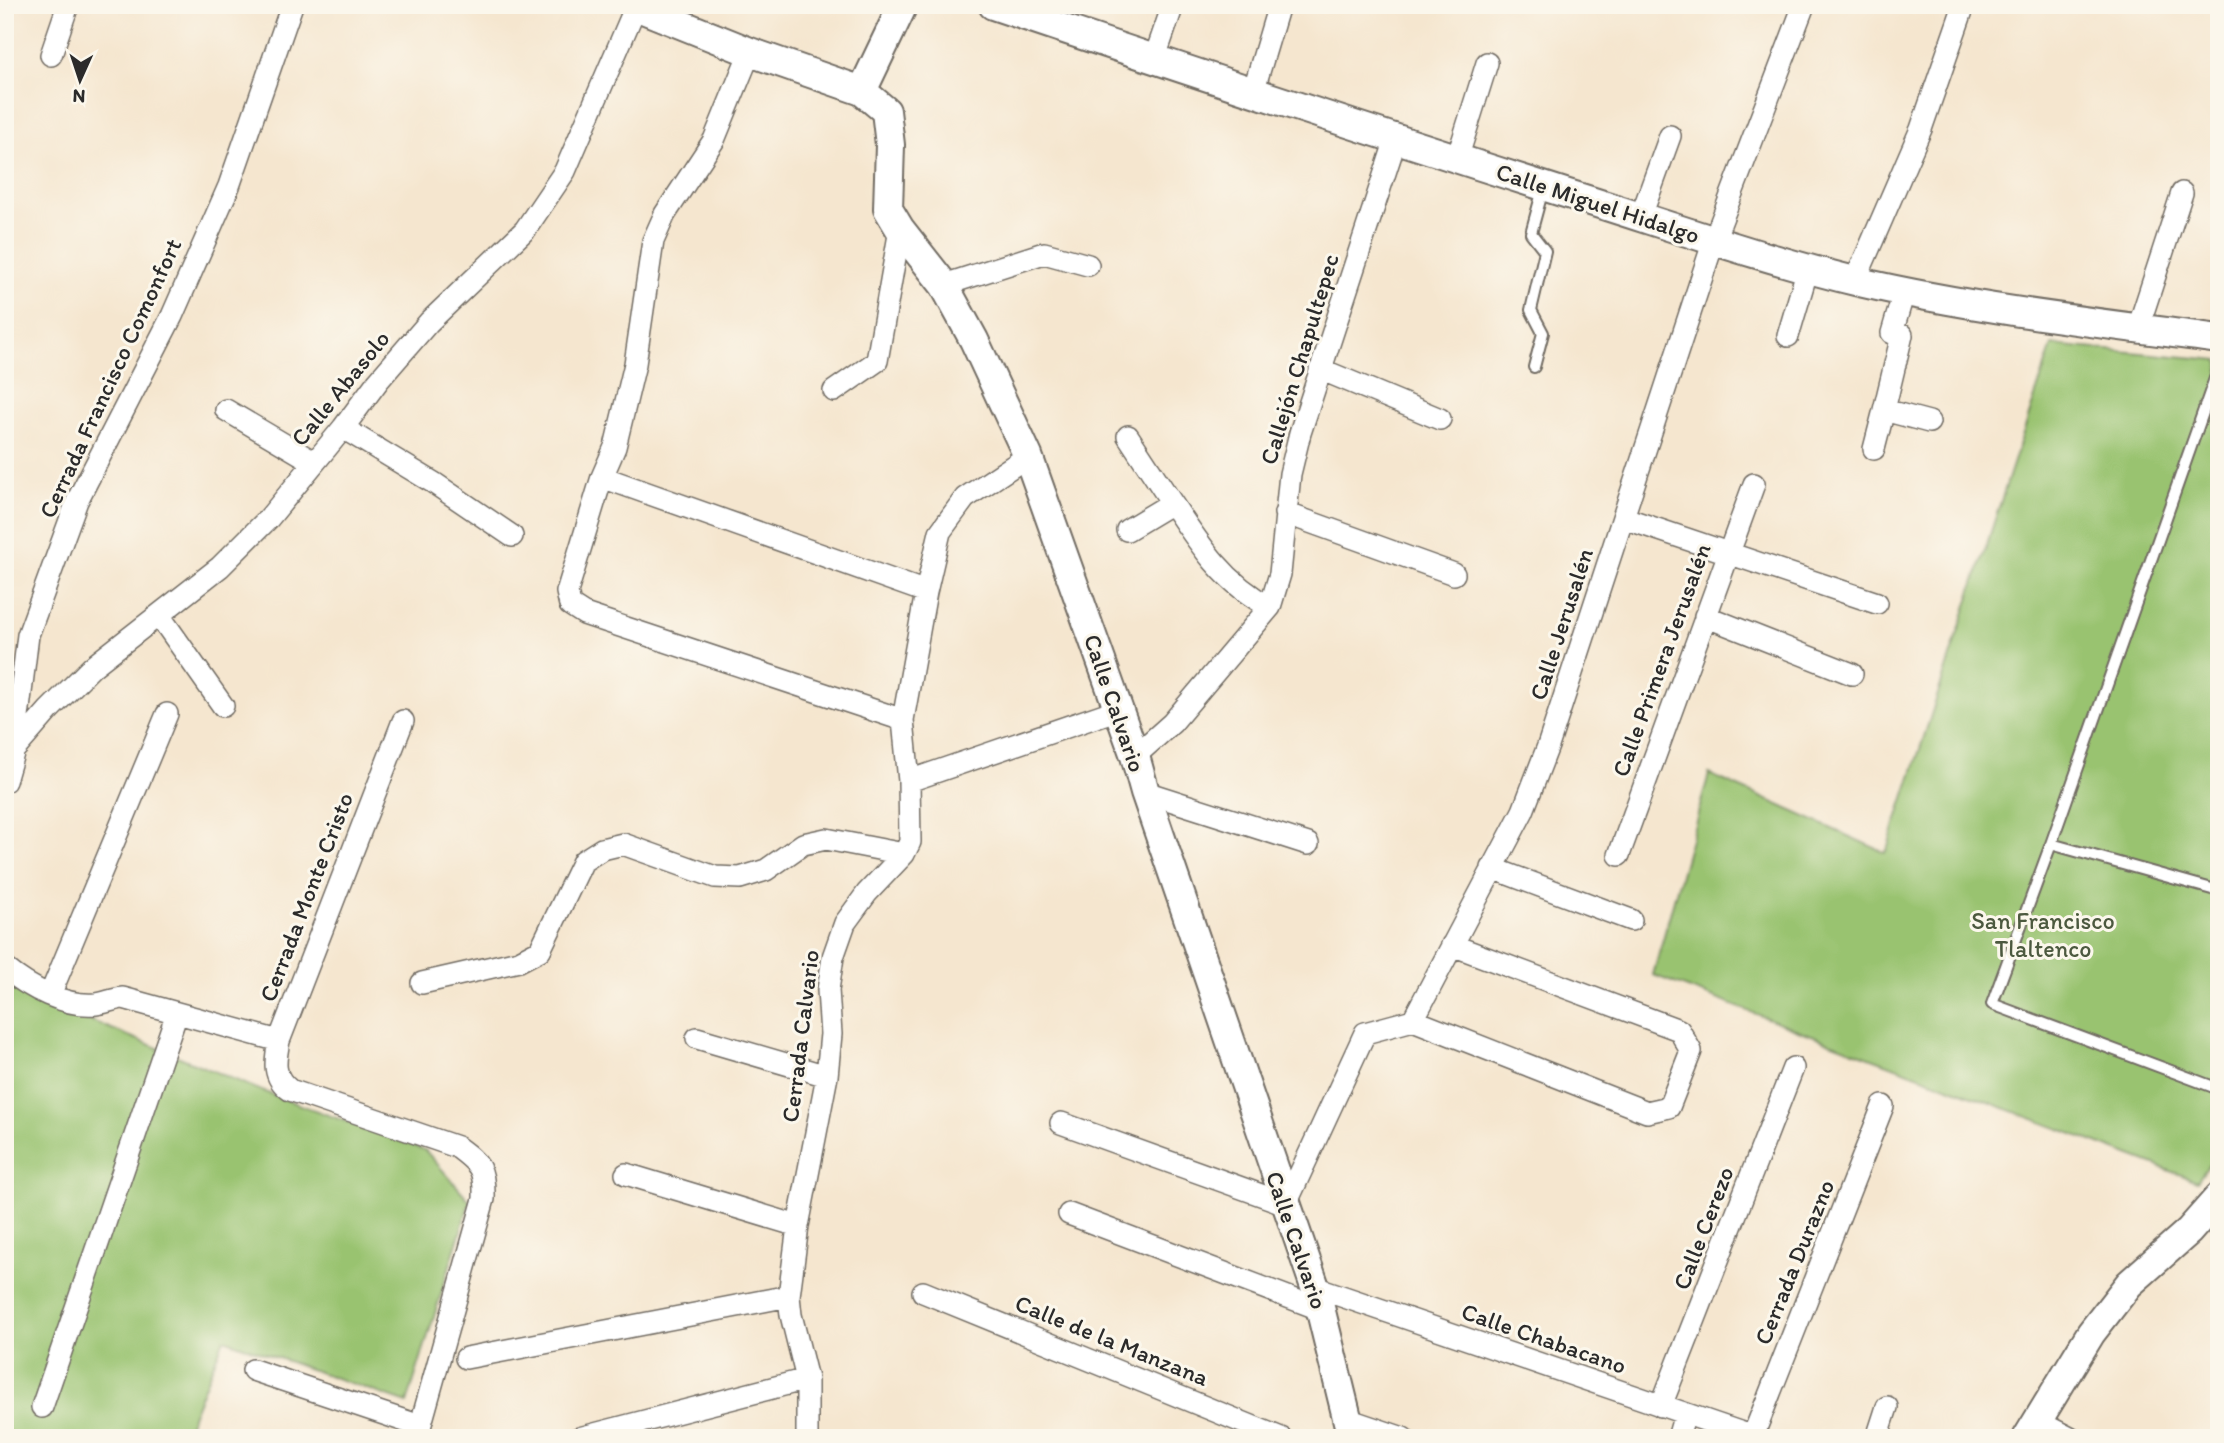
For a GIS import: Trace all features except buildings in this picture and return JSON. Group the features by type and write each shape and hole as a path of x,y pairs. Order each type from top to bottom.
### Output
{"street":[{"path":"51,55 68,5"},
{"name":"Cerrada Francisco Comonfort","path":"5,780 14,750 28,635 77,501 172,316 229,186 292,5"},
{"path":"635,6 750,52 862,91 903,5"},
{"name":"Calle Miguel Hidalgo","path":"993,5 1457,159 1854,281 1904,292 2219,338"},
{"path":"1154,60 1173,5"},
{"path":"1253,92 1279,5"},
{"name":"Calle Jerusalén","path":"1413,1020 1523,811 1548,746 1714,240 1804,5"},
{"path":"1854,281 1921,129 1964,5"},
{"name":"Calle Abasolo","path":"14,750 92,667 220,567 269,517 429,322 525,230 565,171 635,6"},
{"path":"750,52 714,140 665,214 653,241 635,364 615,447 602,477 568,592 570,605 584,614 903,720"},
{"path":"1457,159 1487,63"},
{"name":"Calle Calvario","path":"862,91 886,111 890,145 888,209 900,229 944,285 974,340 1028,456 1119,709 1318,1299 1350,1428"},
{"path":"1640,216 1670,136"},
{"name":"Callejón Chapultepec","path":"1135,756 1172,723 1270,607 1280,573 1290,474 1300,433 1396,139"},
{"path":"2138,328 2182,193"},
{"path":"834,391 877,361 900,229"},
{"path":"944,285 1044,253 1088,265"},
{"path":"1788,336 1808,268"},
{"path":"1874,449 1902,335 1892,333 1904,292"},
{"path":"1320,369 1440,419"},
{"path":"226,410 314,462"},
{"path":"1884,410 1929,422"},
{"path":"343,428 434,483 512,536"},
{"path":"1128,436 1205,553 1248,595 1270,607"},
{"path":"422,982 519,961 540,950 583,862 602,849 623,844 715,877 740,878 766,870 803,844 826,839 904,854 910,842 909,781 903,720 926,592 940,532 965,498 1028,456"},
{"path":"602,477 926,592"},
{"name":"Calle Primera Jerusalén","path":"1619,855 1754,484"},
{"path":"1127,530 1172,503"},
{"path":"1285,513 1454,574"},
{"path":"1624,517 1877,603"},
{"path":"159,615 223,706"},
{"path":"1705,616 1852,674"},
{"path":"909,781 1119,709"},
{"path":"50,995 167,714"},
{"name":"Cerrada Monte Cristo","path":"403,721 275,1057 276,1074 290,1090 457,1147 477,1161 485,1181 484,1199 419,1432"},
{"path":"1145,792 1308,844"},
{"name":"Cerrada Calvario","path":"807,1438 807,1379 790,1315 789,1296 798,1226 827,1076 831,1034 828,990 833,957 845,923 867,893 904,854"},
{"path":"1492,868 1631,920"},
{"path":"1061,1123 1286,1204 1365,1033 1413,1020 1647,1112 1668,1107 1691,1051 1679,1030 1452,945"},
{"path":"5,968 50,995 74,1004 99,1004 123,998 279,1041"},
{"path":"42,1407 177,1013"},
{"path":"697,1038 827,1076"},
{"name":"Calle Cerezo","path":"1661,1406 1793,1068"},
{"name":"Cerrada Durazno","path":"1755,1437 1883,1106"},
{"path":"626,1174 798,1226"},
{"path":"2070,1438 2032,1429 2091,1333 2129,1284 2189,1231 2219,1197"},
{"name":"Calle Chabacano","path":"1069,1214 1318,1299 1755,1437"},
{"name":"Calle de la Manzana","path":"923,1292 1281,1438"},
{"path":"466,1358 789,1296"},
{"path":"253,1370 419,1432"},
{"path":"579,1438 807,1379"},
{"path":"1877,1438 1887,1407"},
{"path":"1678,1438 1685,1415"},
{"path":"1350,1428 1403,1438"}],"lane":[{"path":"1534,367 1544,333 1531,310 1545,251 1531,233 1544,186"},
{"path":"2219,367 1992,1004 2219,1089"},
{"path":"2051,844 2219,891"}],"green space":[{"name":"San Francisco Tlaltenco","path":"2052,345 2219,360 2219,1151 2197,1181 1653,975 1709,774 1886,853"},
{"path":"5,985 262,1091 425,1150 470,1201 407,1403 224,1339 183,1438 5,1438 5,1349 8,1342 5,1341"}]}
